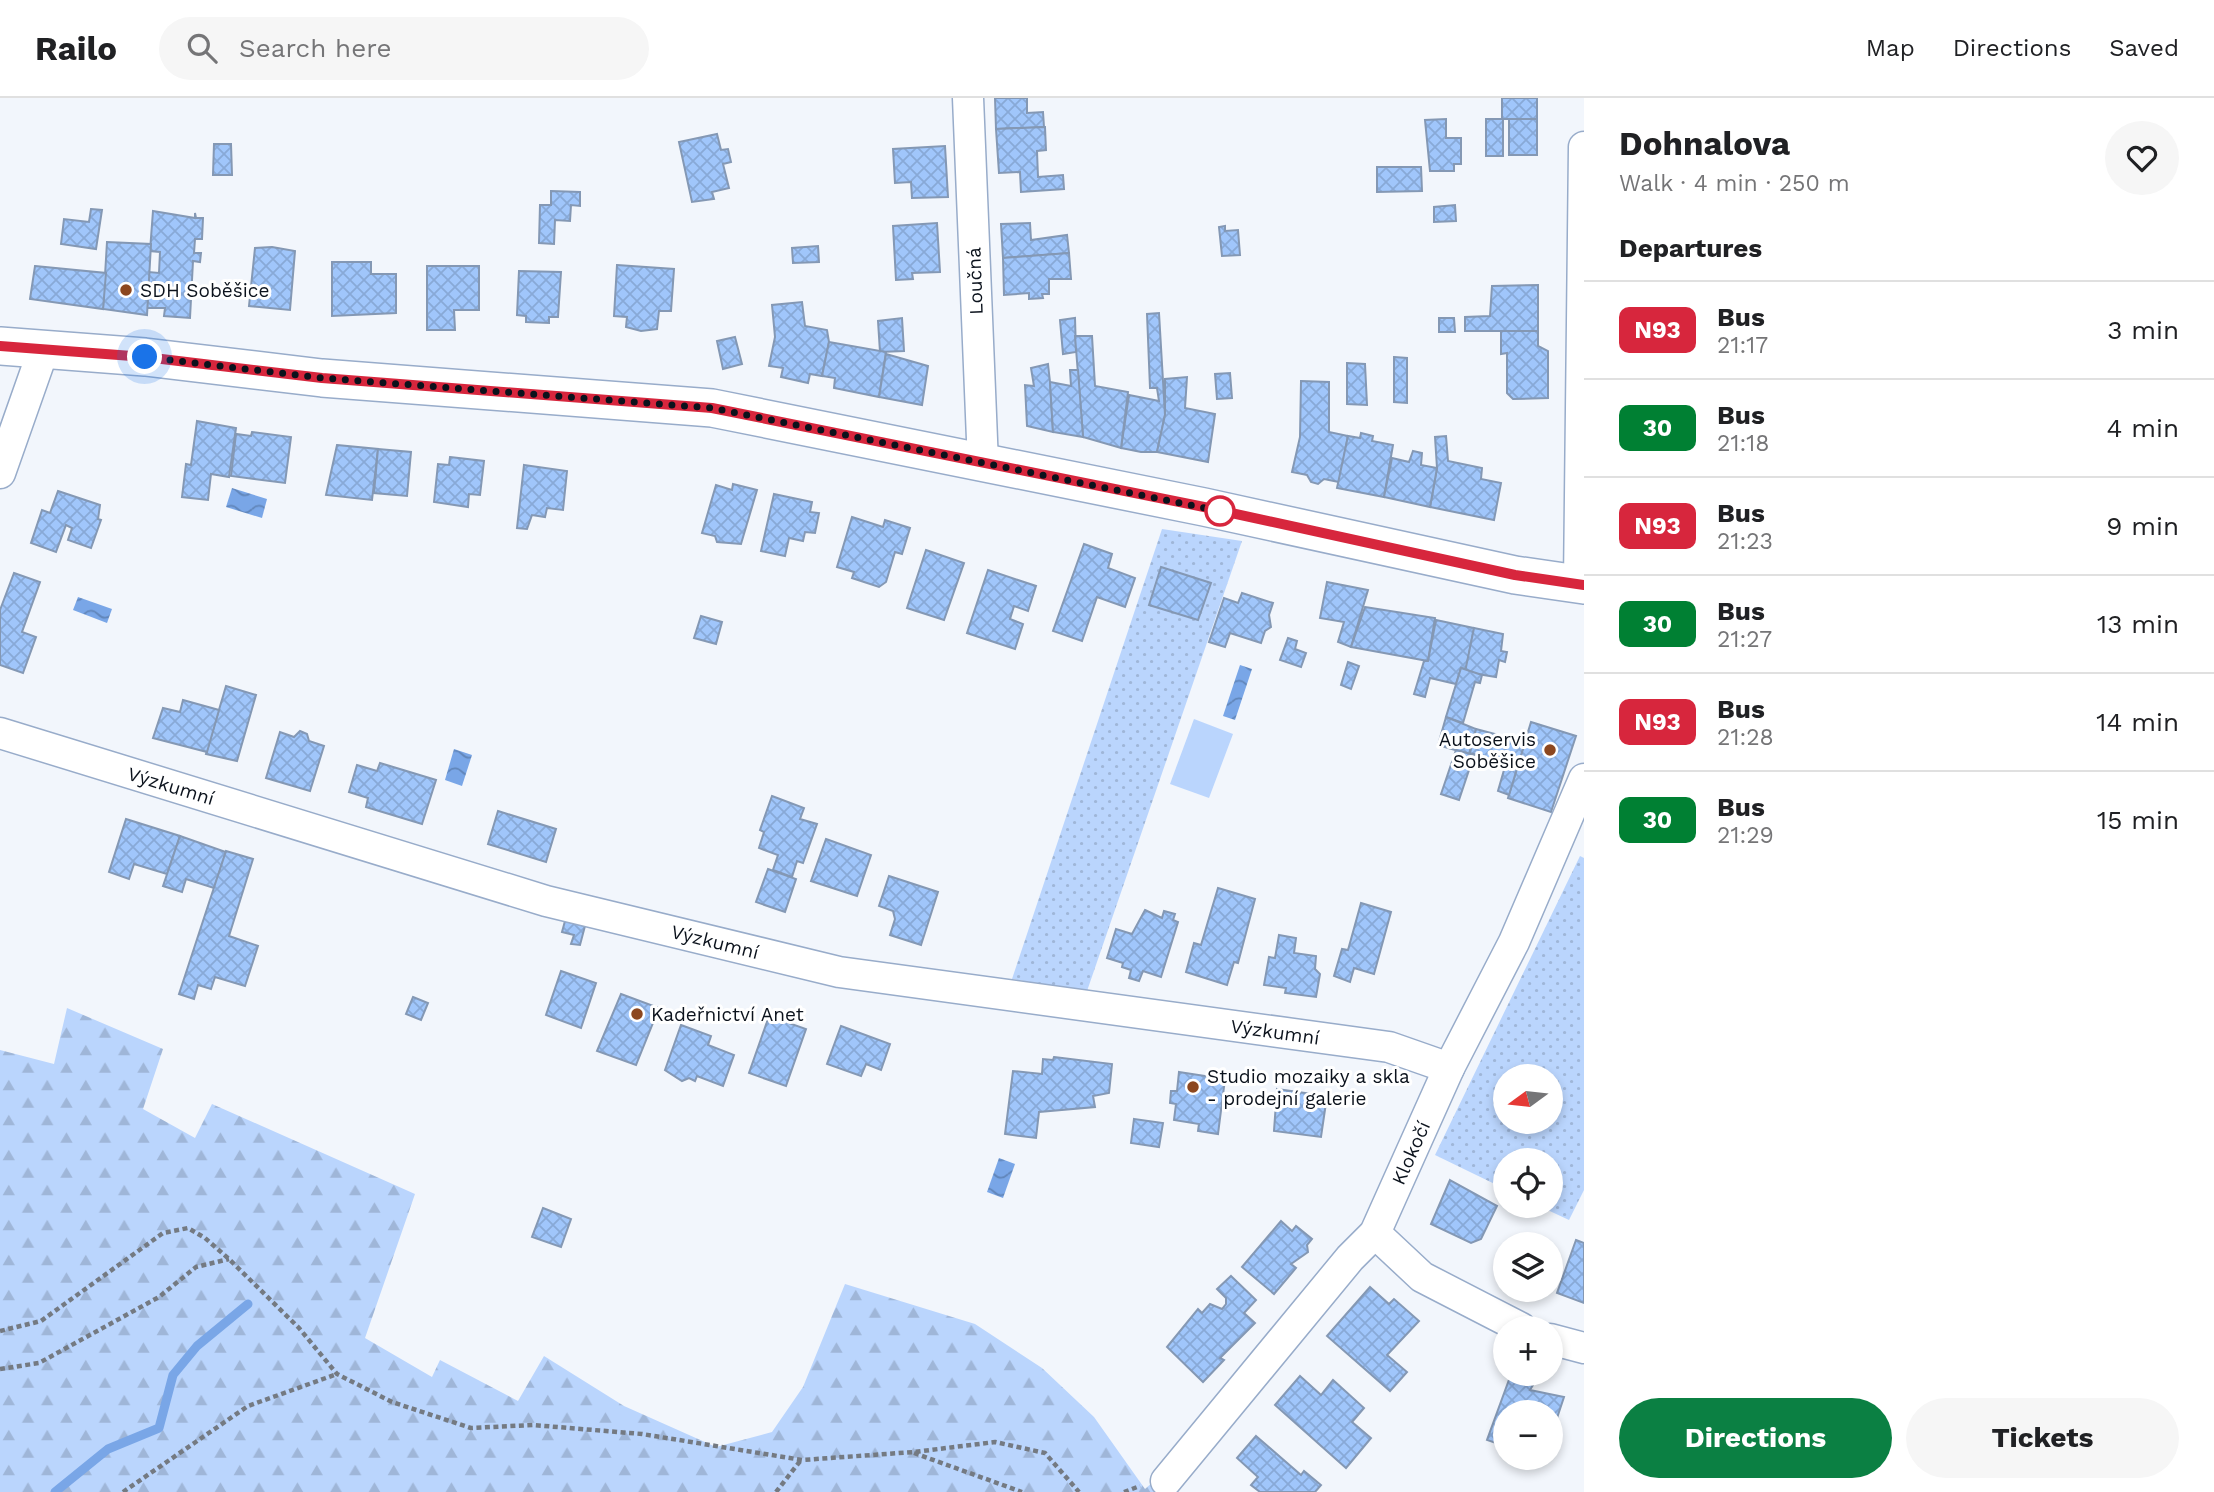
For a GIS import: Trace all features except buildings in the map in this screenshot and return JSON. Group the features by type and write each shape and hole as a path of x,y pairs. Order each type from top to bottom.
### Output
{"street":[{"name":"Loučná","path":"968,98 983,464"},
{"path":"0,346 145,357 322,378 712,408 1204,507 1515,575 1581,585 1584,147"},
{"path":"0,472 43,351"},
{"name":"Výzkumní","path":"0,733 546,901 839,972 1389,1047 1449,1068"},
{"name":"Klokočí","path":"1166,1481 1350,1258 1375,1233 1449,1068 1514,942 1584,779"},
{"path":"1375,1233 1422,1277 1498,1316"},
{"path":"1563,1342 1584,1348"}],"path":[{"path":"0,1331 41,1321 163,1233 188,1228 205,1238 229,1259 299,1328 337,1374 392,1402 471,1428 533,1425 642,1434 802,1460 914,1452 995,1442 1045,1453 1079,1492"},
{"path":"0,1368 39,1363 159,1297 195,1267 229,1259"},
{"path":"123,1492 248,1406 337,1374"},
{"path":"914,1452 1022,1492"},
{"path":"776,1492 802,1460"}],"green space":[{"path":"1162,529 1242,541 1087,991 1012,979"},
{"path":"1194,719 1233,734 1209,798 1170,784"},
{"path":"1580,856 1584,858 1584,1190 1569,1220 1563,1217 1563,1148 1493,1148 1493,1183 1435,1155"},
{"path":"67,1008 163,1049 143,1109 195,1138 212,1104 415,1194 365,1338 432,1377 440,1360 518,1401 544,1356 624,1406 716,1447 772,1432 803,1387 845,1284 975,1324 1042,1368 1094,1417 1145,1489 1154,1481 1162,1492 0,1492 0,1050 54,1064"}],"water":[{"path":"232,488 267,499 262,518 226,507"},
{"path":"78,597 112,609 107,623 73,610"},
{"path":"1240,665 1252,669 1235,720 1223,716"},
{"path":"454,749 472,755 462,786 445,780"},
{"path":"999,1158 1015,1164 1003,1198 987,1192"}],"waterway":[{"path":"55,1492 108,1449 159,1428 173,1375 197,1346 248,1304"}],"bus line":[{"name":"N93","path":"0,346 145,357 322,378 712,408 1204,507 1515,575 1584,585"}],"place":[{"name":"SDH Soběšice","path":"126,290"},
{"name":"Autoservis Soběšice","path":"1550,750"},
{"name":"Kadeřnictví Anet","path":"637,1014"},
{"name":"Studio mozaiky a skla - prodejní galerie","path":"1193,1087"}],"route":[{"path":"145,357 322,378 712,408 1220,511"}]}
